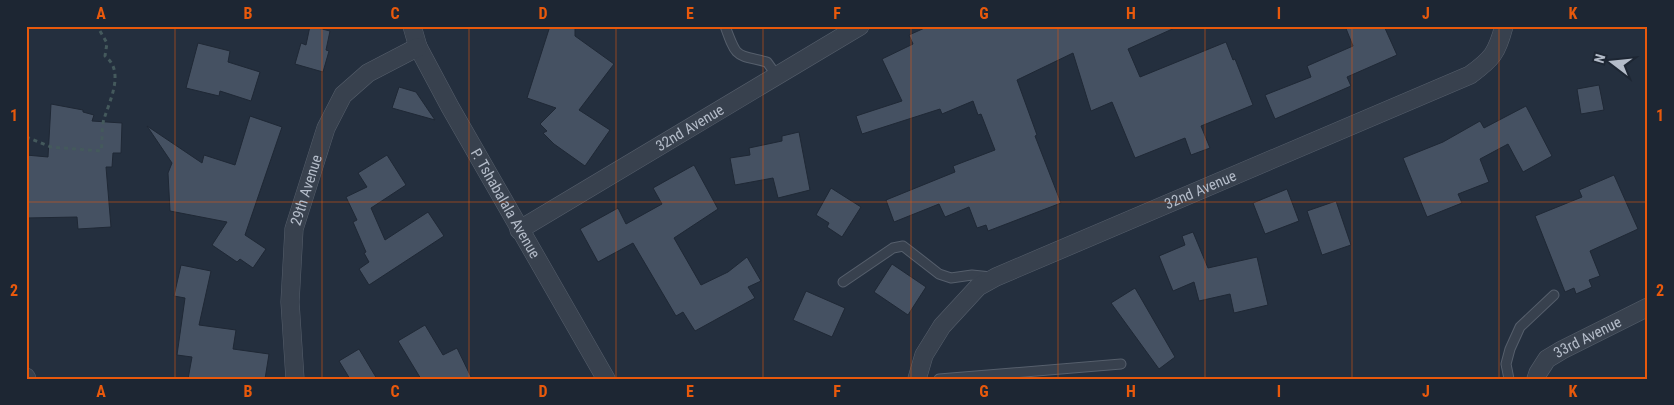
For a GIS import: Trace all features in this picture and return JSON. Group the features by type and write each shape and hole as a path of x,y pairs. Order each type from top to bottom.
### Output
{"street":[{"name":"P. Tshabalala Avenue","path":"412,26 418,46 519,230 606,379"},
{"name":"32nd Avenue","path":"519,230 860,26"},
{"name":"32nd Avenue","path":"917,379 924,355 942,326 978,287 996,277 1470,75 1494,55 1504,26"},
{"name":"29th Avenue","path":"295,379 290,302 294,229 326,128 343,95 368,73 418,46"},
{"name":"33rd Avenue","path":"1536,379 1538,373 1548,360 1555,355 1648,308"}],"lane":[{"path":"725,26 734,49 745,58 767,62 777,76"},
{"path":"842,282 893,248 903,246 939,274 950,278 972,275 996,277"},
{"path":"1510,379 1506,364 1510,349 1520,327 1554,295"},
{"path":"940,379 1121,364"}],"path":[{"path":"26,137 51,147 101,151 104,119 110,104 115,80 114,65 105,56 107,43 97,26"}],"building":[{"path":"310,26 330,31 326,50 329,51 323,72 295,64 301,43 306,45"},
{"path":"550,26 575,26 575,36 614,64 579,110 610,130 585,166 554,144 543,133 547,131 540,124 556,108 527,98"},
{"path":"929,26 1179,26 1128,49 1140,77 1226,42 1233,60 1235,59 1253,105 1201,126 1210,148 1191,155 1185,138 1135,158 1112,102 1091,111 1073,53 1017,80 1037,135 1035,136 1061,203 988,231 986,225 977,228 969,207 945,217 939,204 894,222 886,200 955,172 953,166 995,150 981,114 978,115 973,101 942,114 940,109 862,134 856,116 902,101 882,59 913,44 909,35"},
{"path":"1345,26 1384,26 1397,55 1347,77 1351,86 1275,119 1265,95 1311,77 1307,66 1353,46"},
{"path":"198,43 230,51 228,62 260,72 251,101 220,91 219,96 186,88"},
{"path":"1599,85 1604,110 1581,114 1577,89"},
{"path":"399,87 416,92 435,120 392,108"},
{"path":"51,104 83,110 83,112 94,115 92,121 122,123 121,153 113,153 112,167 106,167 111,227 78,229 77,217 26,218 26,155 48,157"},
{"path":"1526,106 1552,156 1523,172 1508,144 1480,159 1489,182 1458,194 1462,203 1427,217 1403,158 1443,142 1480,121 1484,128"},
{"path":"250,116 282,127 245,235 266,249 253,268 240,259 237,262 212,245 227,222 170,211 168,173 172,163 147,126 202,163 204,155 235,165"},
{"path":"799,132 810,190 778,198 773,178 735,185 730,158 750,155 749,148 782,141 782,136"},
{"path":"387,155 406,185 371,208 385,240 428,212 444,236 369,285 359,269 369,262 353,222 357,220 346,197 367,187 358,173"},
{"path":"694,165 718,209 674,238 701,285 728,272 747,257 761,281 748,287 755,298 695,331 683,312 676,316 633,243 598,262 580,229 618,208 626,224 662,204 653,188"},
{"path":"1614,175 1638,229 1590,251 1600,276 1589,280 1592,287 1576,294 1574,288 1565,292 1535,216 1582,197 1579,190"},
{"path":"831,188 861,207 842,237 827,227 829,223 816,215"},
{"path":"1287,189 1299,221 1265,234 1253,203"},
{"path":"1336,201 1351,245 1322,255 1307,211"},
{"path":"1193,232 1208,268 1257,257 1268,305 1234,313 1230,294 1199,301 1194,282 1173,291 1159,256 1185,245 1182,236"},
{"path":"892,264 926,287 908,315 874,292"},
{"path":"181,265 211,271 199,325 236,330 233,349 269,354 265,379 188,379 192,357 177,355 185,298 174,296"},
{"path":"1135,288 1175,357 1159,369 1111,303"},
{"path":"806,291 845,308 832,337 793,320"},
{"path":"425,325 443,355 457,348 472,379 421,379 398,341"},
{"path":"359,349 377,379 350,379 339,361"}]}
